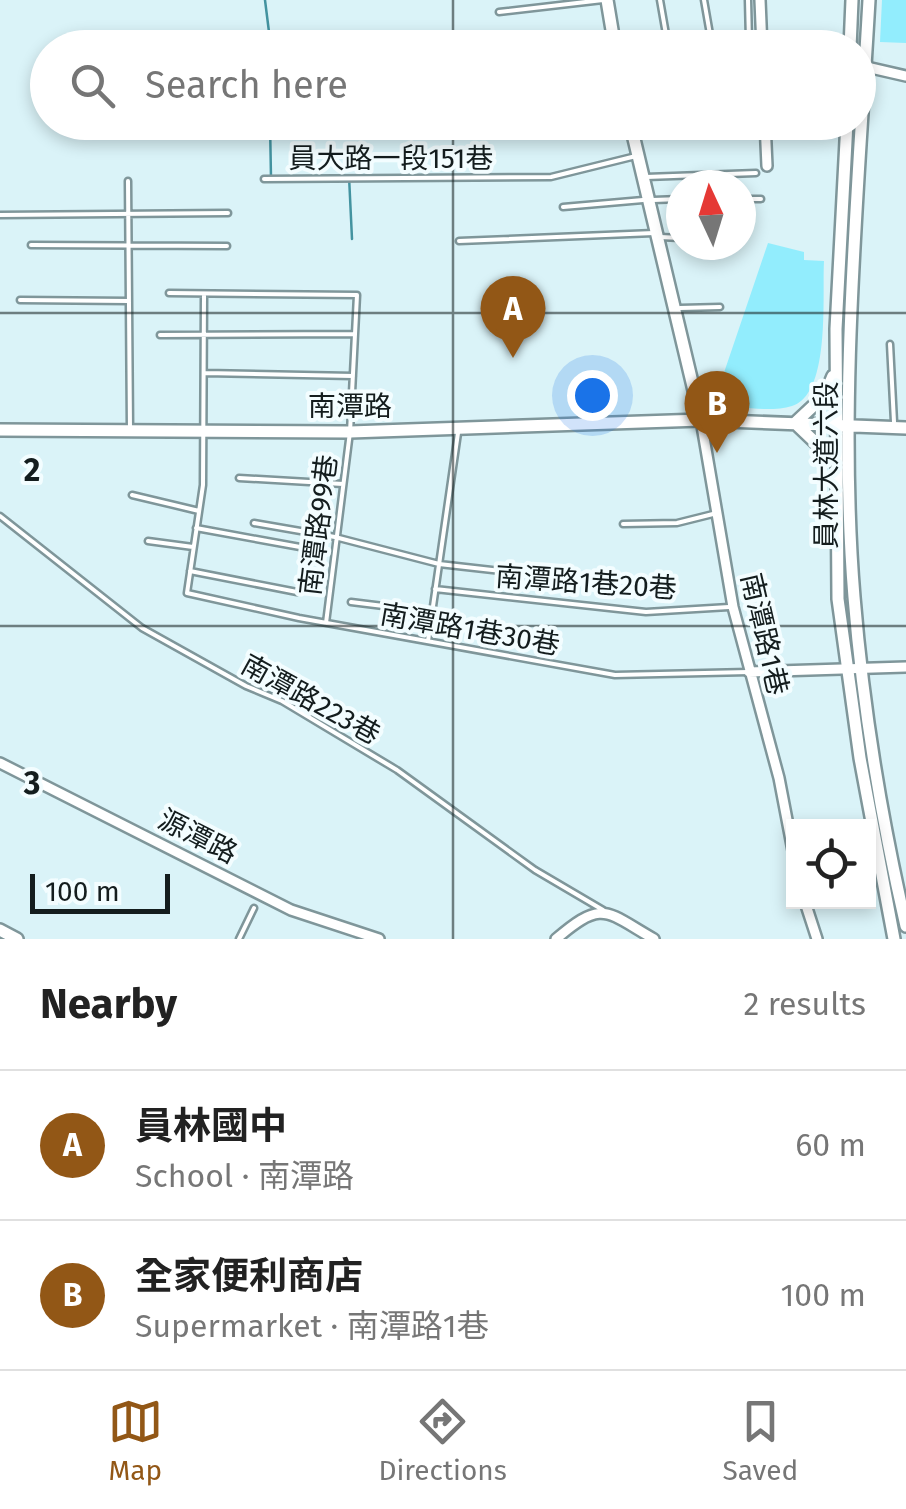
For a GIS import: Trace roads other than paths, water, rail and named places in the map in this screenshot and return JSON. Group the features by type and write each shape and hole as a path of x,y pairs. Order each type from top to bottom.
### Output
{"main road":[{"path":"605,0 611,30"},
{"path":"851,30 852,0"},
{"name":"員林大道六段","path":"866,30 869,0"},
{"path":"634,140 701,420"},
{"name":"員林大道六段","path":"846,140 836,364 838,599 846,669 894,939"},
{"name":"員林大道六段","path":"860,140 851,544 862,668 892,863 906,926"},
{"path":"836,364 824,395 795,423 837,463"},
{"name":"南潭路","path":"0,430 350,432 701,420 900,428"},
{"path":"0,930 17,939"}],"street":[{"path":"760,0 761,30"},
{"path":"876,69 906,76"},
{"path":"766,140 767,166"},
{"name":"南潭路1巷","path":"701,420 733,607 787,819"},
{"path":"749,672 906,666"},
{"name":"源潭路","path":"0,763 291,910 379,939"},
{"path":"892,863 906,862"},
{"path":"807,909 817,939"},
{"path":"556,939 586,914 608,912 654,939"}],"lane":[{"path":"499,12 605,0"},
{"path":"660,0 665,30"},
{"path":"704,0 710,30"},
{"path":"748,0 749,30"},
{"name":"員大路一段151巷","path":"264,179 551,177 637,156"},
{"path":"641,178 666,177"},
{"path":"128,181 130,429"},
{"path":"756,198 760,198"},
{"path":"563,206 666,199"},
{"path":"0,214 228,213"},
{"path":"459,241 666,236"},
{"path":"31,245 228,246"},
{"path":"168,292 204,296 206,430 190,571 298,592"},
{"name":"南潭路99巷","path":"204,296 357,295 350,432 326,623"},
{"path":"20,300 129,300"},
{"path":"671,308 720,307"},
{"path":"160,335 355,334"},
{"path":"890,344 900,428"},
{"path":"205,373 353,376"},
{"path":"428,641 458,430"},
{"path":"239,478 343,484"},
{"path":"132,496 199,510"},
{"path":"623,524 676,523 717,513"},
{"name":"南潭路223巷","path":"0,516 142,628 246,686 282,701 398,770 535,870 608,912"},
{"path":"254,524 335,537 439,564 572,579"},
{"path":"196,528 300,547"},
{"path":"148,541 194,548"},
{"name":"南潭路1巷30巷","path":"190,571 187,593 326,623 615,675 749,672"},
{"name":"南潭路1巷20巷","path":"435,589 646,612 733,607"},
{"path":"351,602 432,612"},
{"path":"238,939 254,908"}],"waterway":[{"path":"265,0 269,30"},
{"path":"270,140 271,178"},
{"path":"299,177 349,176 352,239"}],"place":[{"name":"員林國中","path":"513,358"},
{"name":"全家便利商店","path":"717,453"}]}
